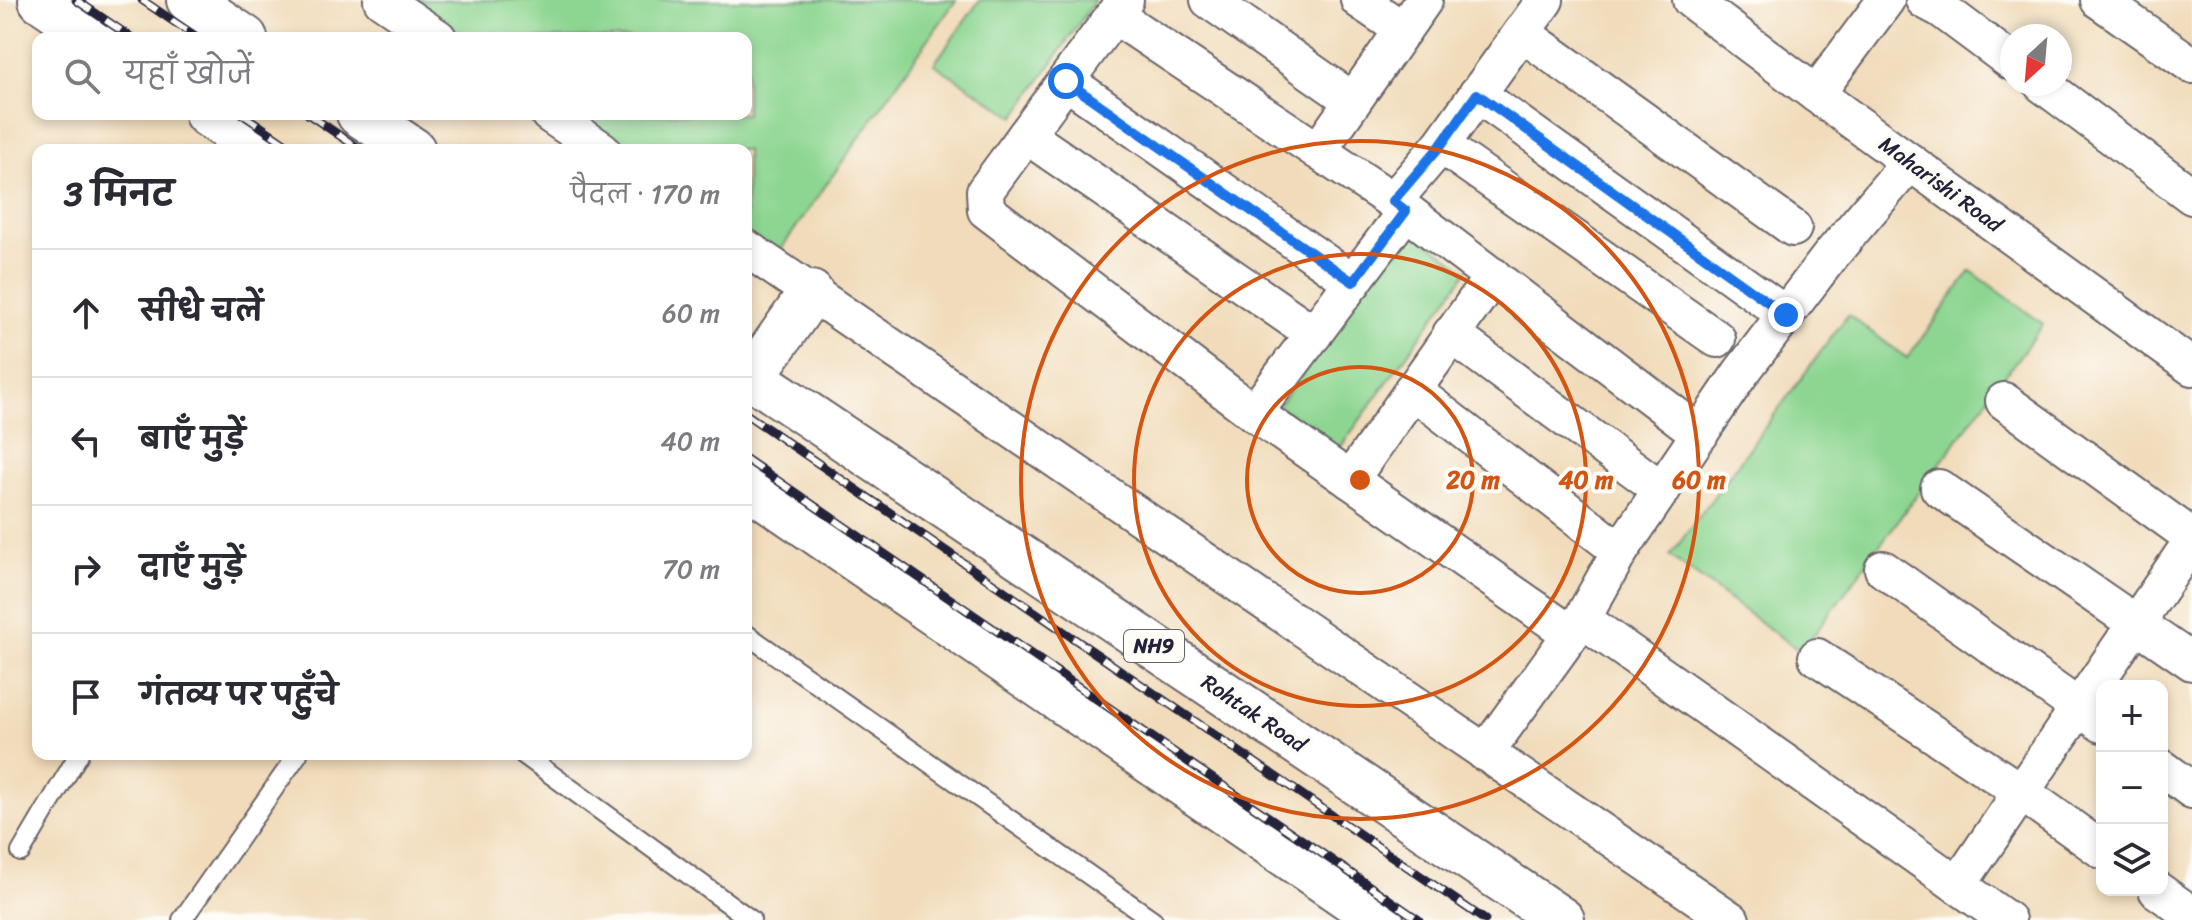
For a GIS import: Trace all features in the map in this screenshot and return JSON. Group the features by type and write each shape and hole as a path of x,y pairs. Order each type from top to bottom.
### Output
{"main road":[{"path":"41,0 88,32"},
{"path":"189,0 236,32"},
{"path":"216,120 251,144"},
{"path":"368,120 404,144"},
{"path":"752,371 811,293"},
{"name":"Rohtak Road","path":"752,377 1562,920"},
{"path":"752,488 1381,920"}],"street":[{"path":"382,0 429,32"},
{"path":"1209,0 1353,101"},
{"path":"1359,0 1403,30"},
{"path":"1318,151 1424,0"},
{"path":"1254,413 1353,282 1441,145 1545,0"},
{"name":"Maharishi Road","path":"1691,0 2192,367"},
{"path":"1816,94 1886,0"},
{"path":"1924,0 2000,53"},
{"path":"2099,0 2192,65"},
{"path":"1700,434 1400,206 1318,151 1120,8 985,191 986,210 1254,413 2007,920"},
{"path":"1522,33 1793,228"},
{"path":"1066,81 1353,282"},
{"path":"1477,94 1786,315"},
{"path":"2058,96 2192,196"},
{"path":"558,120 593,144"},
{"path":"1026,135 1314,334"},
{"path":"1441,145 1717,339"},
{"path":"1485,753 1576,627 1620,551 1740,374 1831,255 1910,162"},
{"path":"752,252 1731,920"},
{"path":"1350,480 1493,276"},
{"path":"1451,334 1662,490"},
{"path":"1412,390 1620,551"},
{"path":"1958,885 2021,792 2090,716 2136,623 2192,539 2004,401"},
{"path":"1939,488 2192,662"},
{"path":"1883,569 2090,716"},
{"path":"1817,657 2021,792 2096,846"},
{"path":"2168,772 2192,790"},
{"path":"2165,896 2192,915"}],"lane":[{"path":"752,638 1153,920"},
{"path":"21,852 75,760"},
{"path":"182,920 294,760"},
{"path":"531,760 751,920"}],"green space":[{"path":"415,0 956,0 776,256 752,239 752,144 618,144 584,120 752,120 752,32 460,32"},
{"path":"980,0 1095,0 1015,117 934,64"},
{"path":"1406,227 1467,271 1339,449 1278,406"},
{"path":"1971,271 2043,324 1801,652 1670,556 1848,315 1907,358"}],"railway":[{"path":"76,0 123,32"},
{"path":"142,0 189,32"},
{"path":"251,120 286,144"},
{"path":"317,120 352,144"},
{"path":"752,418 1485,920"},
{"path":"752,463 1419,920"}],"route":[{"path":"1066,81 1353,282 1406,211 1393,201 1441,145 1477,94 1786,315"}]}
